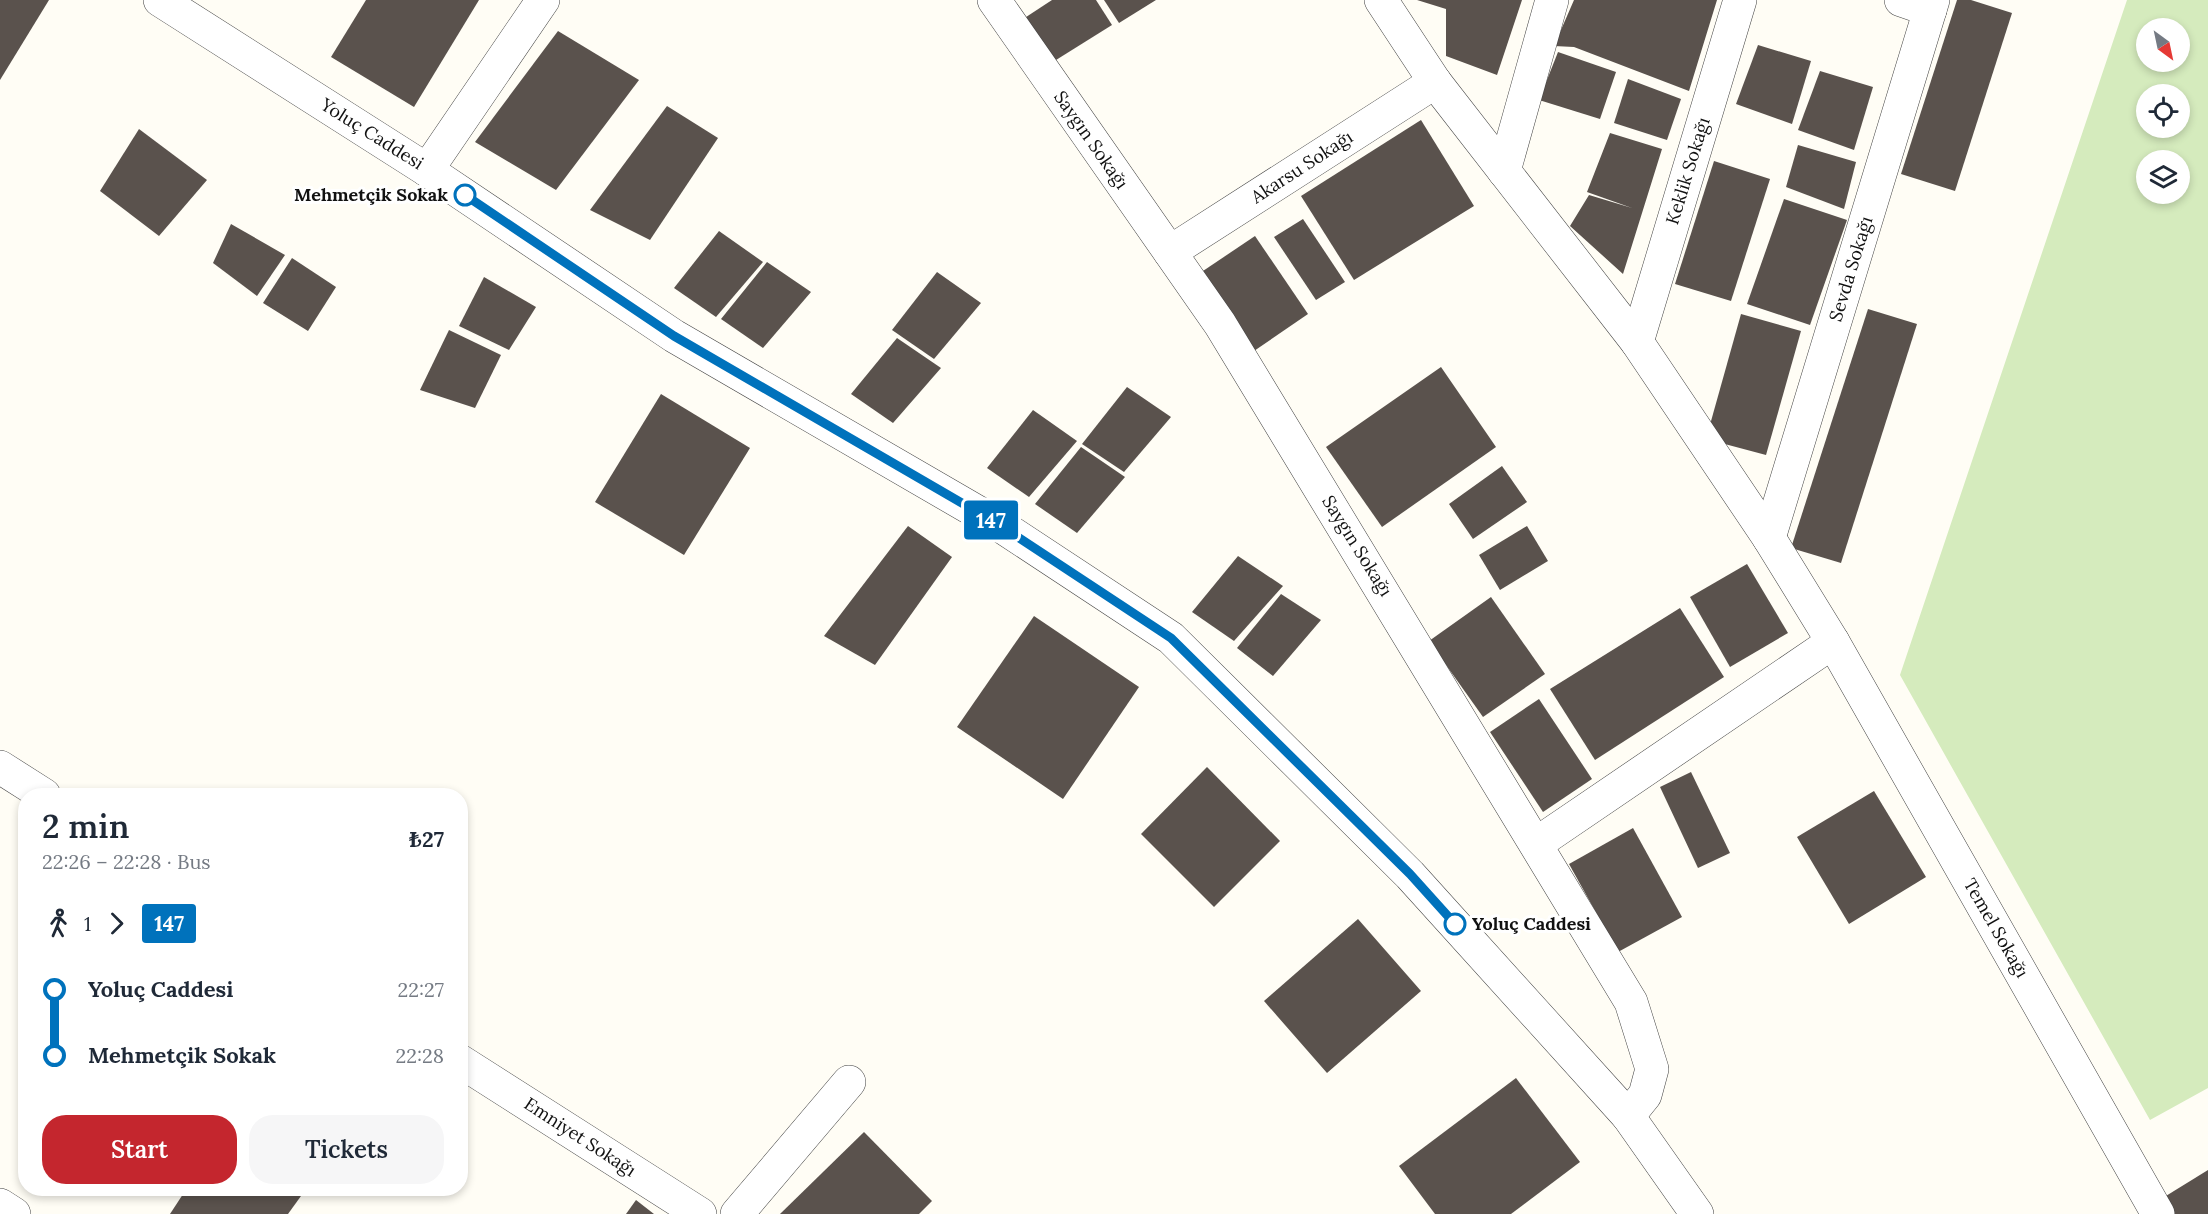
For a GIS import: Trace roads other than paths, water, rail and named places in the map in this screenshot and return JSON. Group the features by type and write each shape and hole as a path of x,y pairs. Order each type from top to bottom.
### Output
{"street":[{"name":"Yoluç Caddesi","path":"160,0 428,170 674,336 998,524 1171,638 1410,874 1628,1116 1697,1214"},
{"path":"428,170 543,0"},
{"name":"Saygın Sokağı","path":"994,0 1220,324 1631,1002 1652,1069 1644,1095 1628,1116"},
{"name":"Temel Sokağı","path":"1381,0 1435,82 1637,342 1769,538 1833,642 2158,1214"},
{"path":"1504,171 1552,0"},
{"name":"Keklik Sokağı","path":"1637,342 1740,0"},
{"name":"Sevda Sokağı","path":"1769,538 1921,4"},
{"name":"Akarsu Sokağı","path":"1170,252 1435,82"},
{"path":"1536,844 1833,642"},
{"path":"0,767 33,788"},
{"name":"Emniyet Sokağı","path":"468,1066 700,1214"},
{"path":"737,1214 849,1082"},
{"path":"0,1205 14,1214"}],"place":[{"name":"Mehmetçik Sokak","path":"465,195"},
{"name":"Yoluç Caddesi","path":"1455,924"}]}
